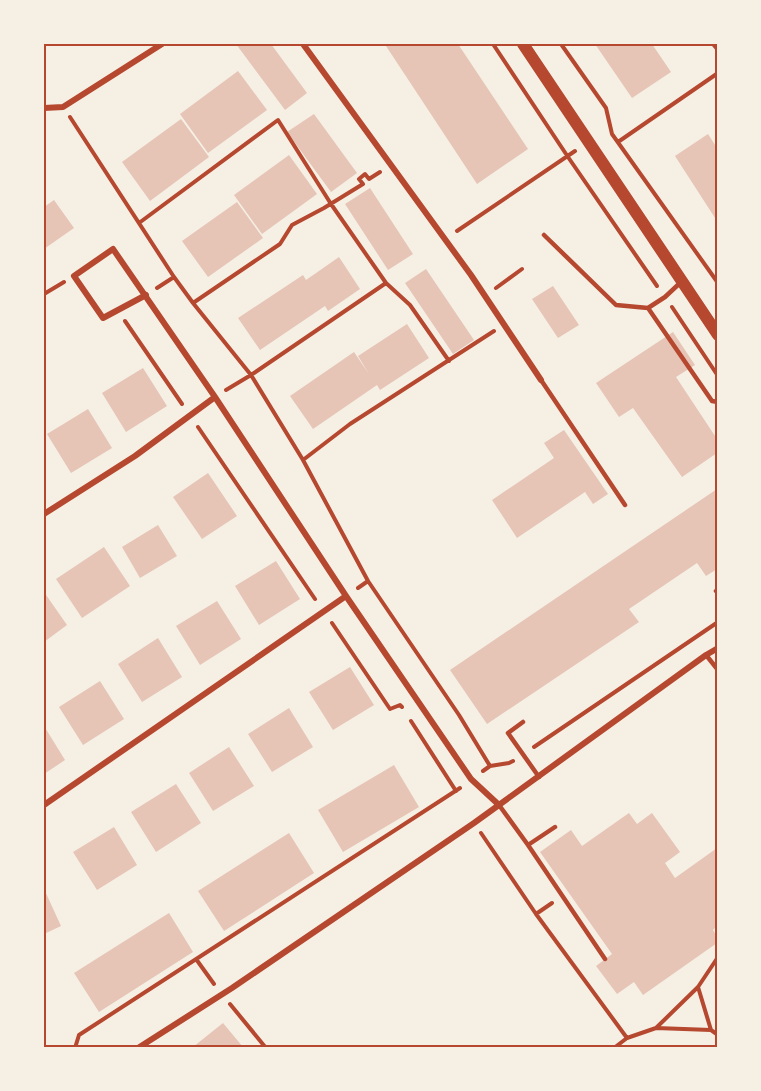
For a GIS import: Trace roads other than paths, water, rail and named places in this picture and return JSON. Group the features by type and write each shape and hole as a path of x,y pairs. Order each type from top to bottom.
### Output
{"main road":[{"path":"523,44 717,335"}],"street":[{"path":"44,108 63,106 162,44"},
{"path":"303,44 485,296 541,380"},
{"path":"146,295 103,318 74,276 114,249 146,295 215,397 346,596 471,779 499,805"},
{"path":"44,514 135,456 215,397"},
{"path":"44,805 346,596"},
{"path":"138,1047 232,988 474,823 717,648"}],"lane":[{"path":"544,236 616,305 648,308 665,297 682,281"},
{"path":"648,308 712,401 717,402"},
{"path":"541,380 625,505"},
{"path":"706,655 717,670"},
{"path":"523,722 508,733 538,777"},
{"path":"499,805 605,959"},
{"path":"528,845 555,827"}]}
